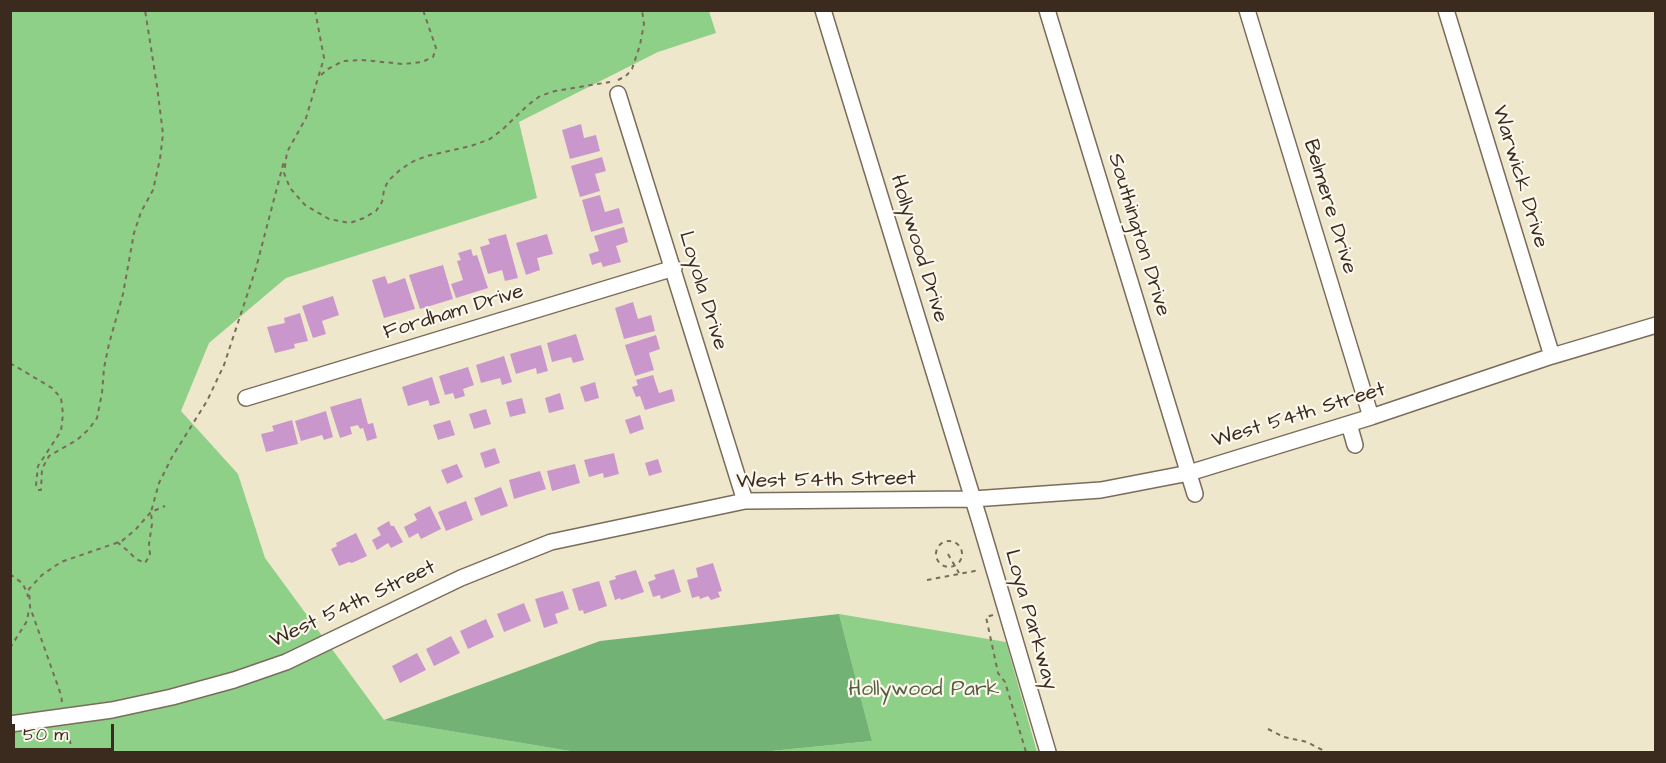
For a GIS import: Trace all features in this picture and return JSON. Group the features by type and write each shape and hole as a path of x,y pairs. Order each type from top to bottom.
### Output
{"street":[{"name":"Hollywood Drive","path":"823,10 973,499"},
{"name":"Southington Drive","path":"1047,10 1195,494"},
{"name":"Belmere Drive","path":"1247,10 1371,417"},
{"name":"Warwick Drive","path":"1446,10 1552,356"},
{"name":"Loyola Drive","path":"618,94 745,501"},
{"name":"Fordham Drive","path":"246,398 674,268"},
{"name":"West 54th Street","path":"10,724 112,710 234,680 286,662 462,578 551,543 745,501 973,499 1101,490 1189,472 1349,424 1552,356 1656,325"},
{"path":"1349,424 1355,445"},
{"name":"Loya Parkway","path":"973,499 1048,753"}],"path":[{"path":"10,363 52,388 61,398 62,431 38,466 36,485 40,490 42,469 49,456 77,440 97,418 104,368 123,294 134,232 141,212 153,190 160,159 163,134 158,86 145,10"},
{"path":"117,543 136,559 145,563 150,555 151,512 159,483 172,457 207,401 224,365 256,268 286,153 306,118 324,58 315,10"},
{"path":"319,77 343,61 362,60 403,64 422,62 433,57 436,48 423,10"},
{"path":"286,153 284,173 290,188 305,205 329,219 350,223 364,218 376,211 382,202 388,180 414,161 490,139 540,96 555,91 613,81 626,76 632,69 640,45 644,24 642,10"},
{"path":"11,648 27,621 30,607 29,589 42,575 61,562 117,543 136,529 151,512 165,506"},
{"path":"947,540 957,543 962,552 960,563 955,566 950,568 940,566 935,556 937,546 947,540"},
{"path":"948,554 959,574"},
{"path":"927,580 971,572"},
{"path":"10,574 22,583 27,592 30,607 61,695 63,717 74,753"},
{"path":"986,617 998,674 1005,681 1026,753"},
{"path":"1268,729 1284,737 1307,742 1326,753"}],"green space":[{"path":"10,11 709,11 716,33 658,52 519,122 537,198 286,278 209,343 181,411 238,474 265,558 384,720 576,752 11,752"},
{"name":"Hollywood Park","path":"839,614 1006,642 1037,752 761,752 872,741"},
{"path":"839,614 872,741 761,752 576,752 384,720 600,641"}],"building":[{"path":"581,124 584,138 596,135 600,151 570,159 562,130"},
{"path":"602,157 606,171 595,174 600,191 580,197 571,166"},
{"path":"600,195 605,212 619,208 623,223 591,232 582,200"},
{"path":"624,227 628,242 616,246 621,262 603,267 601,262 592,265 589,254 599,251 594,236"},
{"path":"506,234 518,278 505,281 502,270 488,274 480,247 490,244 488,239"},
{"path":"547,234 553,254 537,258 540,270 526,275 516,243"},
{"path":"471,249 473,256 477,255 488,288 456,298 451,284 463,280 457,261 461,260 458,253"},
{"path":"443,265 453,299 420,309 409,275"},
{"path":"385,276 388,284 405,278 415,309 384,318 372,280"},
{"path":"333,296 339,315 322,321 326,334 313,338 302,306"},
{"path":"633,302 638,319 651,315 655,331 624,339 615,308"},
{"path":"300,313 308,341 294,344 295,348 275,353 267,327 285,323 284,318"},
{"path":"576,334 584,360 573,363 571,357 552,362 547,343"},
{"path":"656,335 660,349 649,353 654,370 635,376 625,345"},
{"path":"541,345 548,371 537,374 536,368 516,374 510,354"},
{"path":"504,356 512,382 502,385 500,378 481,383 476,365"},
{"path":"468,367 474,385 463,389 465,396 455,399 453,393 445,395 439,376"},
{"path":"653,375 659,393 672,389 675,401 645,410 640,396 636,397 632,387 638,385 636,380"},
{"path":"432,377 440,403 430,406 428,400 408,406 402,387"},
{"path":"595,382 599,398 585,402 580,387"},
{"path":"560,393 564,409 549,413 545,398"},
{"path":"361,398 368,424 373,423 377,438 367,441 363,428 360,429 358,425 350,427 352,434 340,438 330,407"},
{"path":"522,398 526,413 510,417 506,402"},
{"path":"486,409 491,424 474,429 469,414"},
{"path":"326,411 333,437 324,440 322,435 301,441 295,421"},
{"path":"640,415 644,429 630,434 625,420"},
{"path":"292,420 298,444 266,452 261,434 274,431 272,426"},
{"path":"450,420 455,435 438,440 433,425"},
{"path":"495,448 500,463 485,468 480,453"},
{"path":"614,453 619,474 604,478 603,473 589,477 584,460"},
{"path":"658,459 662,472 649,476 645,463"},
{"path":"457,464 463,477 447,484 441,470"},
{"path":"575,464 580,483 552,491 547,471"},
{"path":"540,471 546,489 514,499 509,480"},
{"path":"501,487 508,506 481,516 474,498"},
{"path":"466,501 473,520 446,531 438,512"},
{"path":"430,506 441,529 421,539 418,533 409,538 404,527 417,520 414,514"},
{"path":"389,521 403,542 391,548 388,543 377,550 372,540 381,535 377,528"},
{"path":"356,533 367,556 339,566 331,549 337,546 336,543"},
{"path":"713,563 722,591 718,592 720,597 711,600 708,596 700,599 699,596 692,598 687,580 698,577 696,568"},
{"path":"674,569 681,592 661,599 660,595 653,597 648,582 656,579 654,575"},
{"path":"636,570 644,592 615,600 609,581 616,579 615,576"},
{"path":"599,581 607,606 584,614 583,610 579,611 572,589"},
{"path":"563,591 569,609 555,614 558,623 544,628 535,599"},
{"path":"524,603 531,621 504,632 497,614"},
{"path":"486,619 494,637 468,649 460,631"},
{"path":"451,636 460,653 434,666 426,649"},
{"path":"417,653 426,670 400,683 392,666"}]}
